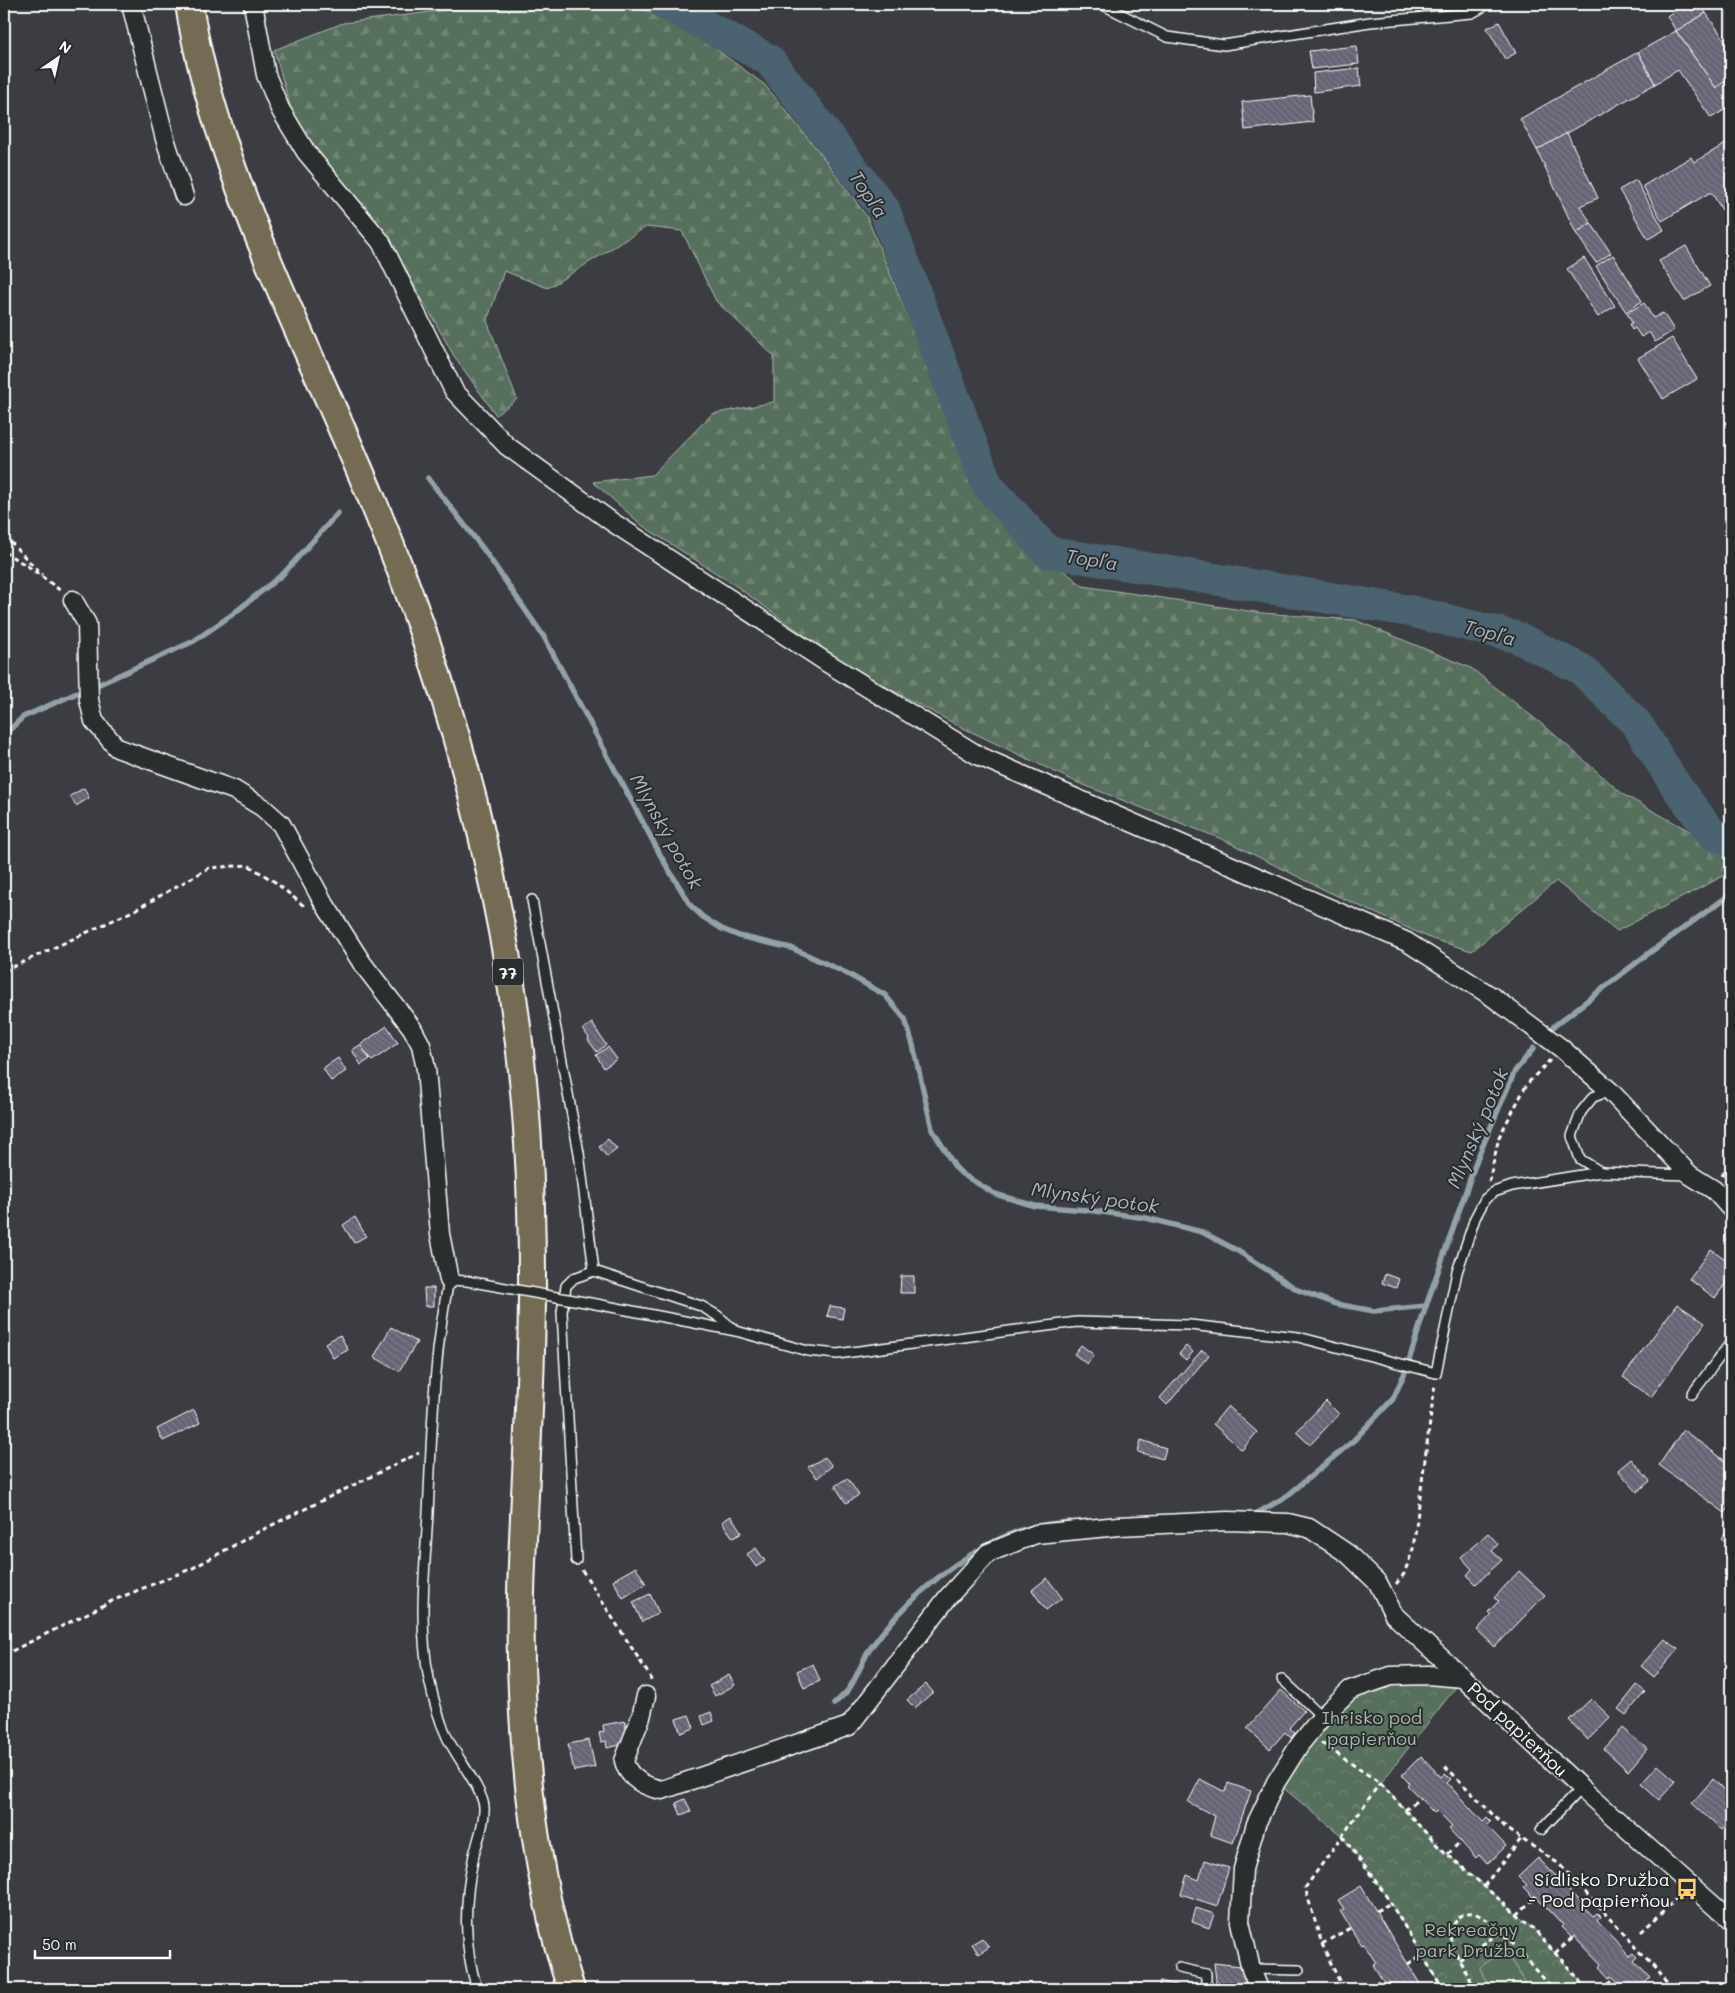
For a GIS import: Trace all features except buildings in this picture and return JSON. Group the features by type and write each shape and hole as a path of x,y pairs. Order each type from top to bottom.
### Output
{"main road":[{"name":"77","path":"189,4 209,97 237,183 272,273 374,502 437,670 482,837 501,927 515,1015 524,1108 532,1274 531,1364 521,1597 522,1692 528,1770 538,1847 551,1916 571,1989"}],"street":[{"path":"132,4 165,139 184,196"},
{"path":"253,4 266,75 280,109 306,152 381,242 454,391 507,446 637,538 826,662 978,756 1407,942 1490,996 1556,1044 1610,1091 1690,1175 1714,1190 1730,1208"},
{"path":"73,600 87,624 89,700 94,721 117,748 234,790 262,807 281,824 322,900 362,963 412,1028 421,1045 426,1069 440,1234 448,1280"},
{"path":"646,1696 641,1717 624,1761 626,1768 636,1779 650,1788 662,1790 849,1726 948,1597 988,1553 1036,1534 1119,1526 1228,1521 1288,1523 1309,1528 1348,1554 1378,1583 1394,1615 1463,1678"},
{"name":"Pod papierňou","path":"1259,1989 1251,1969 1240,1922 1243,1868 1256,1824 1272,1790 1300,1744 1322,1717 1350,1690 1391,1676 1428,1675 1463,1678 1581,1788 1731,1921"}],"lane":[{"path":"1101,4 1167,37 1224,45 1370,22 1472,13 1488,4"},
{"path":"532,900 579,1153 594,1271"},
{"path":"1601,1172 1580,1159 1572,1136 1581,1112 1593,1097 1610,1091"},
{"path":"477,1989 467,1944 465,1918 467,1893 484,1819 484,1805 447,1736 429,1681 424,1646 423,1612 432,1437 443,1308 448,1280 467,1281 596,1304 736,1331 808,1351 836,1354 1077,1322 1190,1325 1298,1337 1436,1373 1457,1272 1475,1218 1485,1199 1494,1192 1512,1186 1601,1172 1690,1175"},
{"path":"576,1560 562,1312 566,1286 574,1278 594,1271 701,1306 718,1316 736,1331"},
{"path":"1692,1394 1731,1342"},
{"path":"1282,1679 1322,1717"},
{"path":"1541,1830 1581,1788"},
{"path":"1180,1968 1206,1974 1206,1989"},
{"path":"1251,1969 1299,1970"}],"path":[{"path":"4,535 49,582"},
{"path":"4,552 29,567 73,600"},
{"path":"4,971 135,910 209,868 248,865 275,882 304,907"},
{"path":"1485,1199 1499,1137 1527,1084 1556,1044"},
{"path":"1386,1598 1404,1574 1413,1549 1436,1373"},
{"path":"4,1655 114,1600 193,1568 260,1531 418,1454 432,1437"},
{"path":"576,1560 651,1678 646,1696"},
{"path":"1308,1734 1380,1783 1448,1854 1517,1915 1588,1989"},
{"path":"1445,1766 1508,1830 1559,1864 1675,1989"},
{"path":"1448,1776 1452,1773"},
{"path":"1343,1989 1322,1944 1305,1888 1380,1783"},
{"path":"1406,1810 1420,1798"},
{"path":"1489,1820 1494,1816"},
{"path":"1342,1836 1391,1903 1443,1989"},
{"path":"1484,1886 1521,1839"},
{"path":"1448,1854 1461,1841"},
{"path":"1641,1932 1683,1894"},
{"path":"1517,1915 1536,1896 1534,1898"},
{"path":"1376,1911 1391,1903"},
{"path":"1476,1989 1449,1935 1458,1918 1465,1914 1473,1913 1501,1932 1553,1989"},
{"path":"1322,1944 1350,1928"},
{"path":"1460,1960 1501,1932"},
{"path":"1555,1953 1574,1936"},
{"path":"1408,1964 1422,1956"},
{"path":"1601,1989 1614,1979"},
{"path":"1367,1989 1383,1980"}],"green space":[{"path":"483,4 624,4 673,18 765,85 823,157 867,217 942,401 1011,528 1083,586 1262,613 1355,620 1471,668 1548,729 1624,795 1715,845 1731,849 1731,872 1617,931 1556,881 1472,951 1432,939 1329,892 1224,840 1076,782 955,724 847,666 736,586 643,526 593,482 652,475 712,414 774,402 774,356 716,301 682,231 646,227 548,288 504,271 487,321 517,399 496,415 454,356 409,276 350,194 296,126 274,50 343,23"},
{"name":"Rekreačny park Družba","path":"1391,1676 1463,1678 1381,1783 1438,1846 1532,1928 1588,1989 1443,1989 1383,1891 1342,1836 1276,1782 1322,1717"},
{"path":"1504,1950 1530,1989 1492,1989 1479,1967"}],"waterway":[{"name":"Topľa","path":"665,4 769,60 884,209 987,485 1048,552 1410,611 1516,637 1581,669 1637,724 1676,786 1712,834 1731,840"},
{"name":"Mlynský potok","path":"428,478 484,550 544,637 663,860 691,906 703,917 722,929 739,936 791,948 846,973 885,995 905,1019 913,1045 932,1129 955,1167 962,1174 995,1194 1035,1206 1087,1210 1146,1218 1202,1232 1238,1251 1298,1290 1336,1304 1374,1311 1426,1306 1477,1159 1515,1071 1534,1048"},
{"name":"Mlynský potok","path":"95,686 194,641 233,614 283,574 338,513"},
{"name":"Mlynský potok","path":"4,735 23,717 77,693"},
{"name":"Mlynský potok","path":"1549,1030 1649,953 1731,894"},
{"path":"1254,1515 1287,1496 1353,1441 1393,1399 1406,1370 1426,1306"},
{"path":"995,1541 1031,1527 1070,1522"},
{"path":"834,1704 848,1690 869,1651 883,1631 909,1603 953,1566 985,1547"}],"place":[{"name":"Sídlisko Družba - Pod papierňou","path":"1687,1889"}],"park label":[{"name":"Ihrisko pod papierňou","path":"1372,1727"}]}
